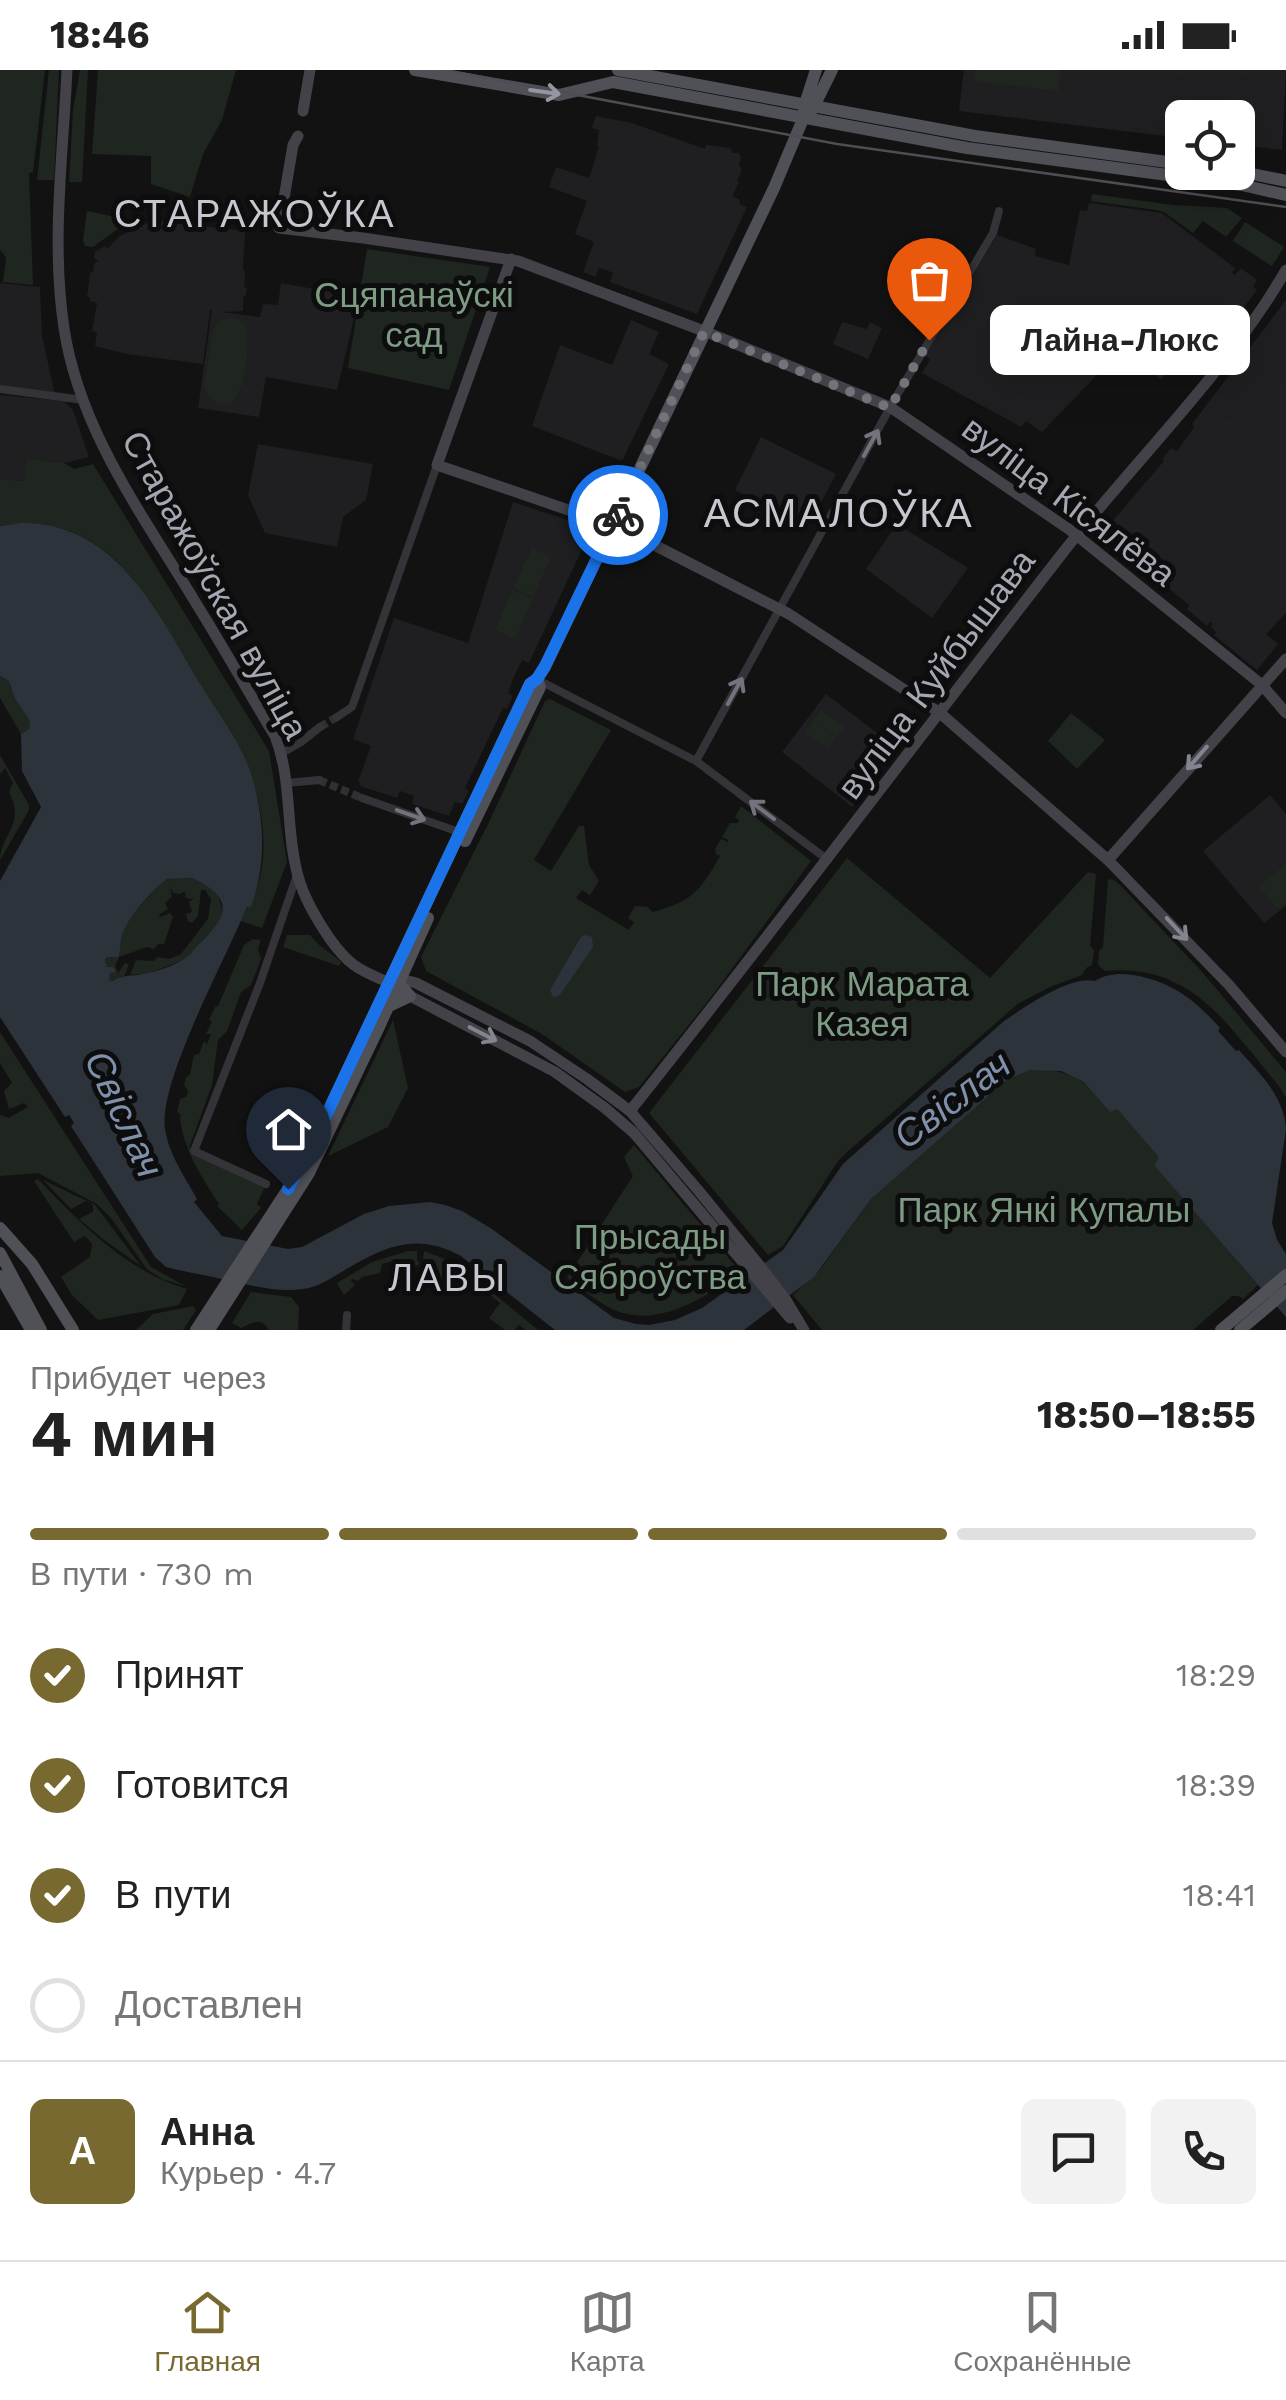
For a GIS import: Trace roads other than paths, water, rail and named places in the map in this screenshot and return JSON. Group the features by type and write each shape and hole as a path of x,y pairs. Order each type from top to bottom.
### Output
{"main road":[{"name":"Старажоўская вуліца","path":"67,70 59,278 64,330 84,400 121,482 276,736 288,783 297,875 314,915 333,943 397,987"},
{"path":"303,111 310,70"},
{"path":"414,70 559,95 613,82 619,74"},
{"path":"196,1330 221,1302 271,1225 298,1194 324,1145 397,987 403,963 460,832 530,684 537,679 614,524 825,73"},
{"path":"825,73 830,95 844,112"},
{"path":"619,74 810,105 971,142"},
{"path":"619,74 803,119 1096,160 1286,194"},
{"name":"вуліца Кісялёва","path":"298,136 279,228 511,259 890,408 1077,535 1262,684 1286,714"},
{"path":"1096,160 1165,163"},
{"path":"1255,174 1286,180"},
{"path":"511,259 437,465 614,524 780,609 940,713 1108,860 1230,985 1286,1052"},
{"name":"вуліца Куйбышава","path":"639,1100 1077,535 1164,435 1260,312 1286,270"},
{"path":"1108,860 1286,659"},
{"path":"403,963 540,687 537,679"},
{"path":"397,987 546,1051 620,1109 803,1330"},
{"path":"397,987 620,1109"},
{"path":"525,1055 538,1058 546,1051"},
{"path":"620,1109 639,1100 638,1129"},
{"path":"0,1228 32,1264 73,1330"},
{"path":"0,1253 4,1280 30,1330"},
{"path":"4,1280 16,1264 32,1264"},
{"path":"1240,1330 1286,1275"},
{"path":"4,1280 42,1330"},
{"path":"1221,1330 1286,1291"},
{"path":"209,1330 221,1302"}],"street":[{"path":"696,760 890,408 993,233 999,211"},
{"path":"0,390 84,400"},
{"path":"337,717 352,706 437,465"},
{"path":"537,679 696,760 828,860"},
{"path":"282,753 320,727"},
{"path":"288,783 319,780"},
{"path":"362,798 460,832"},
{"path":"266,1184 194,1151 260,983 297,875"},
{"path":"346,1314 346,1330"}],"water":[{"name":"Свіслач","path":"21,523 55,527 84,538 110,555 132,578 169,631 238,744 253,780 262,844 256,891 196,1019 166,1108 165,1129 174,1157 197,1199 194,1202 222,1236 288,1249 302,1247 364,1214 389,1206 430,1202 462,1211 492,1229 614,1318 649,1325 675,1320 702,1308 783,1250 843,1164 1004,1021 1061,987 1128,974 1171,987 1201,1009 1263,1077 1281,1106 1286,1129 1272,1223 1286,1254 1286,1317 1154,1165 1157,1155 1119,1111 1110,1112 1084,1082 1061,1071 1030,1070 1007,1080 871,1199 814,1277 744,1330 555,1330 461,1256 430,1245 388,1249 320,1284 293,1290 264,1288 166,1267 155,1257 71,1126 74,1123 69,1115 65,1117 0,1017 0,881 41,807 22,771 21,734 29,729 30,721 15,699 9,681 0,676 0,526","holes":["192,878 220,898 222,914 189,955 161,970 109,980 110,973 116,972 107,967 105,960 118,957 127,924 153,891 167,879"]},
{"path":"585,935 592,937 593,947 559,996 553,997 550,990"}],"tunnel":[{"path":"320,727 337,717"},
{"path":"319,780 362,798"}],"tram line":[{"path":"445,70 837,144 1286,207"}],"place":[{"name":"Лайна-Люкс","path":"929,340"}],"district":[{"name":"СТАРАЖОЎКА","path":"255,214"},
{"name":"АСМАЛОЎКА","path":"839,513"},
{"name":"ЛАВЫ","path":"448,1278"}],"park label":[{"name":"Сцяпанаўскі сад","path":"414,315"},
{"name":"Парк Марата Казея","path":"862,1004"},
{"name":"Парк Янкі Купалы","path":"1044,1210"},
{"name":"Прысады Сяброўства","path":"650,1257"}]}
